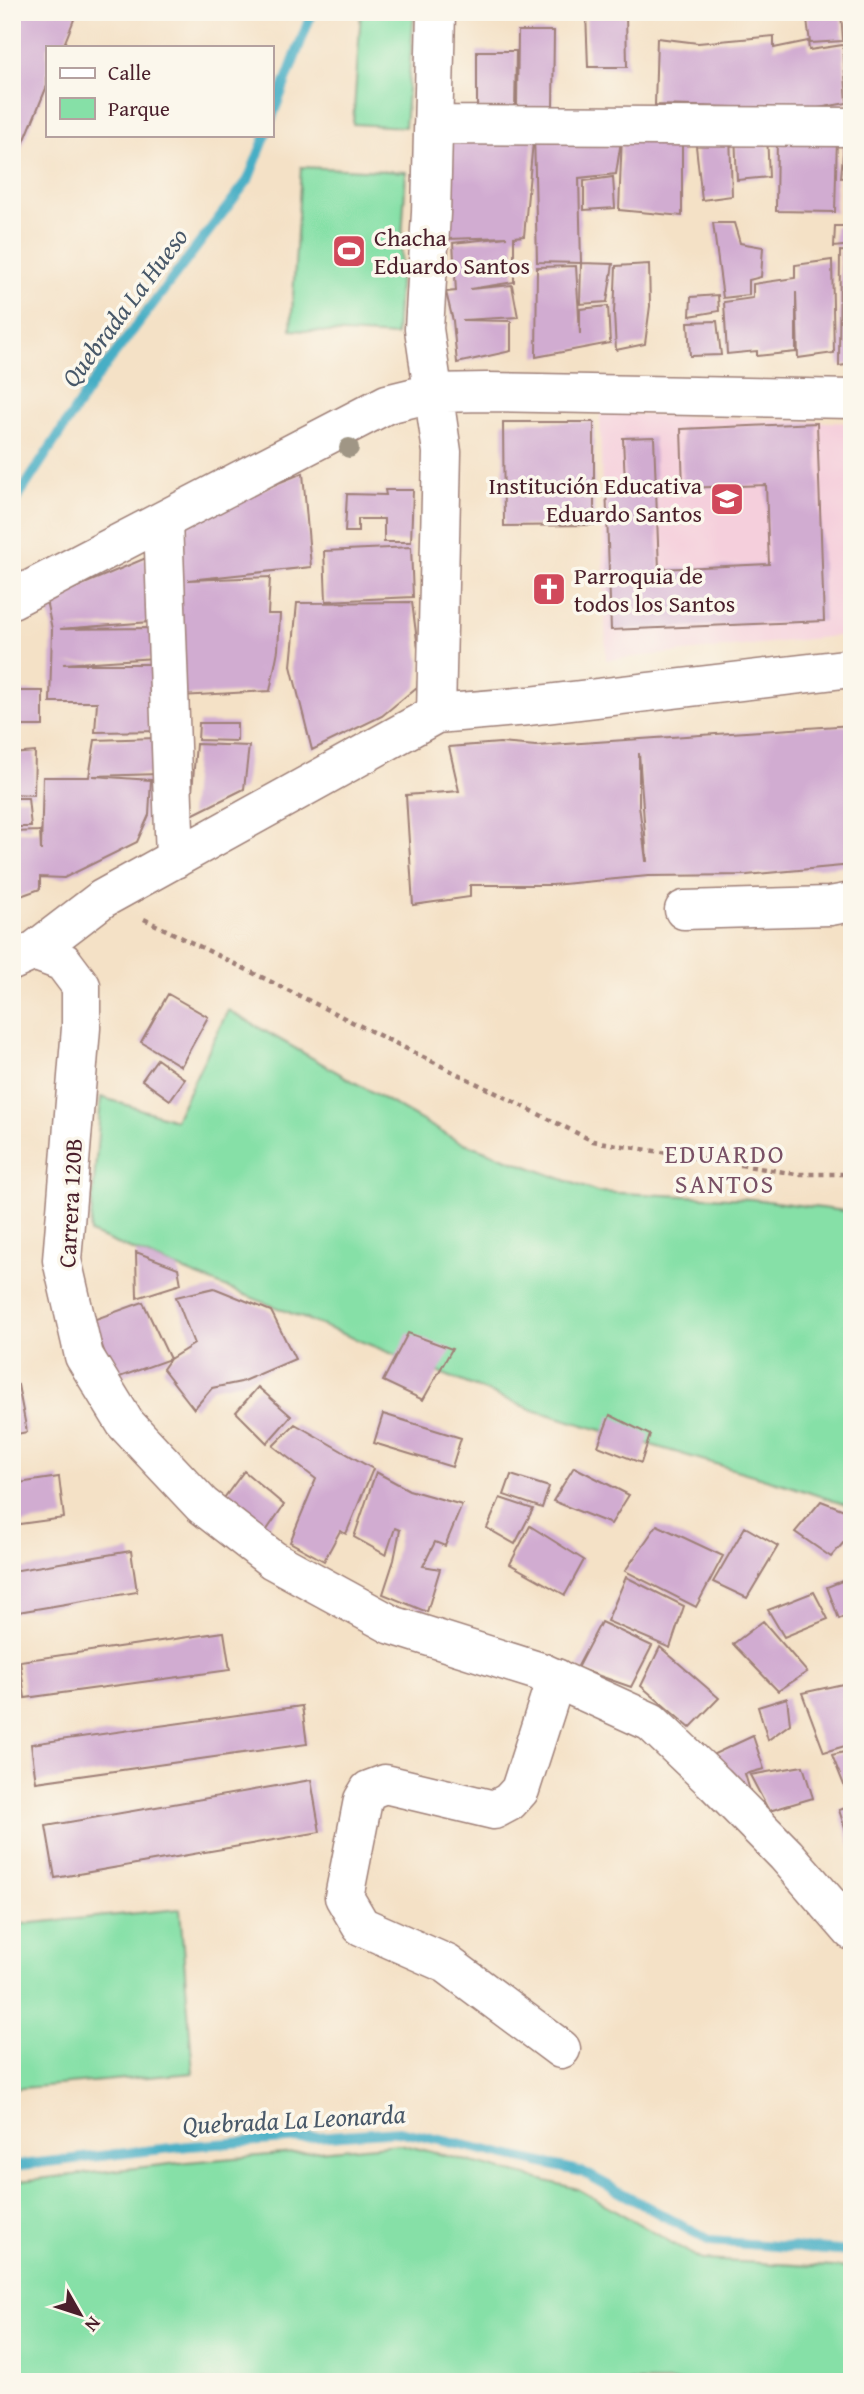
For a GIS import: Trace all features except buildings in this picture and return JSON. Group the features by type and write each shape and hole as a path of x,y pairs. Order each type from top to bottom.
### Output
{"street":[{"path":"436,12 425,329 442,452 436,714"},
{"path":"433,125 852,128"},
{"path":"12,599 387,404 432,393 486,391 852,400"},
{"path":"163,521 175,859"},
{"path":"23,956 102,899 436,714 529,706 852,668"},
{"path":"684,910 830,906 852,902"},
{"name":"Carrera 120B","path":"23,956 63,962 81,986 82,1028 62,1260 84,1356 125,1423 202,1505 273,1560 392,1625 556,1678 650,1722 777,1846 852,1931"},
{"path":"556,1678 520,1790 509,1802 494,1810 385,1784 369,1790 363,1800 344,1897 361,1926 447,1964 561,2049"}],"path":[{"path":"102,899 593,1141 796,1174 852,1174"}],"shaded area":[{"name":"Institución Educativa Eduardo Santos","path":"600,413 852,423 852,574 847,635 606,660"}],"green space":[{"path":"361,12 414,12 405,127 353,124"},
{"name":"Chacha Eduardo Santos","path":"301,167 406,172 396,336 291,330"},
{"path":"228,1010 456,1140 597,1192 751,1199 852,1212 852,1507 533,1410 90,1233 101,1097 175,1120"},
{"path":"180,1909 193,2073 12,2089 12,1925"},
{"path":"400,2144 578,2189 702,2260 852,2268 852,2382 12,2382 12,2182 188,2162"}],"waterway":[{"name":"Quebrada La Hueso","path":"273,115 312,12"},
{"name":"Quebrada La Hueso","path":"12,506 94,381 248,180 266,136"},
{"name":"Quebrada La Leonarda","path":"12,2166 189,2146 399,2131 583,2172 710,2241 852,2252"}],"place":[{"name":"Chacha Eduardo Santos","path":"349,251"},
{"name":"Institución Educativa Eduardo Santos","path":"727,499"},
{"name":"Parroquia de todos los Santos","path":"549,589"}],"district":[{"name":"EDUARDO SANTOS","path":"725,1168"}]}
